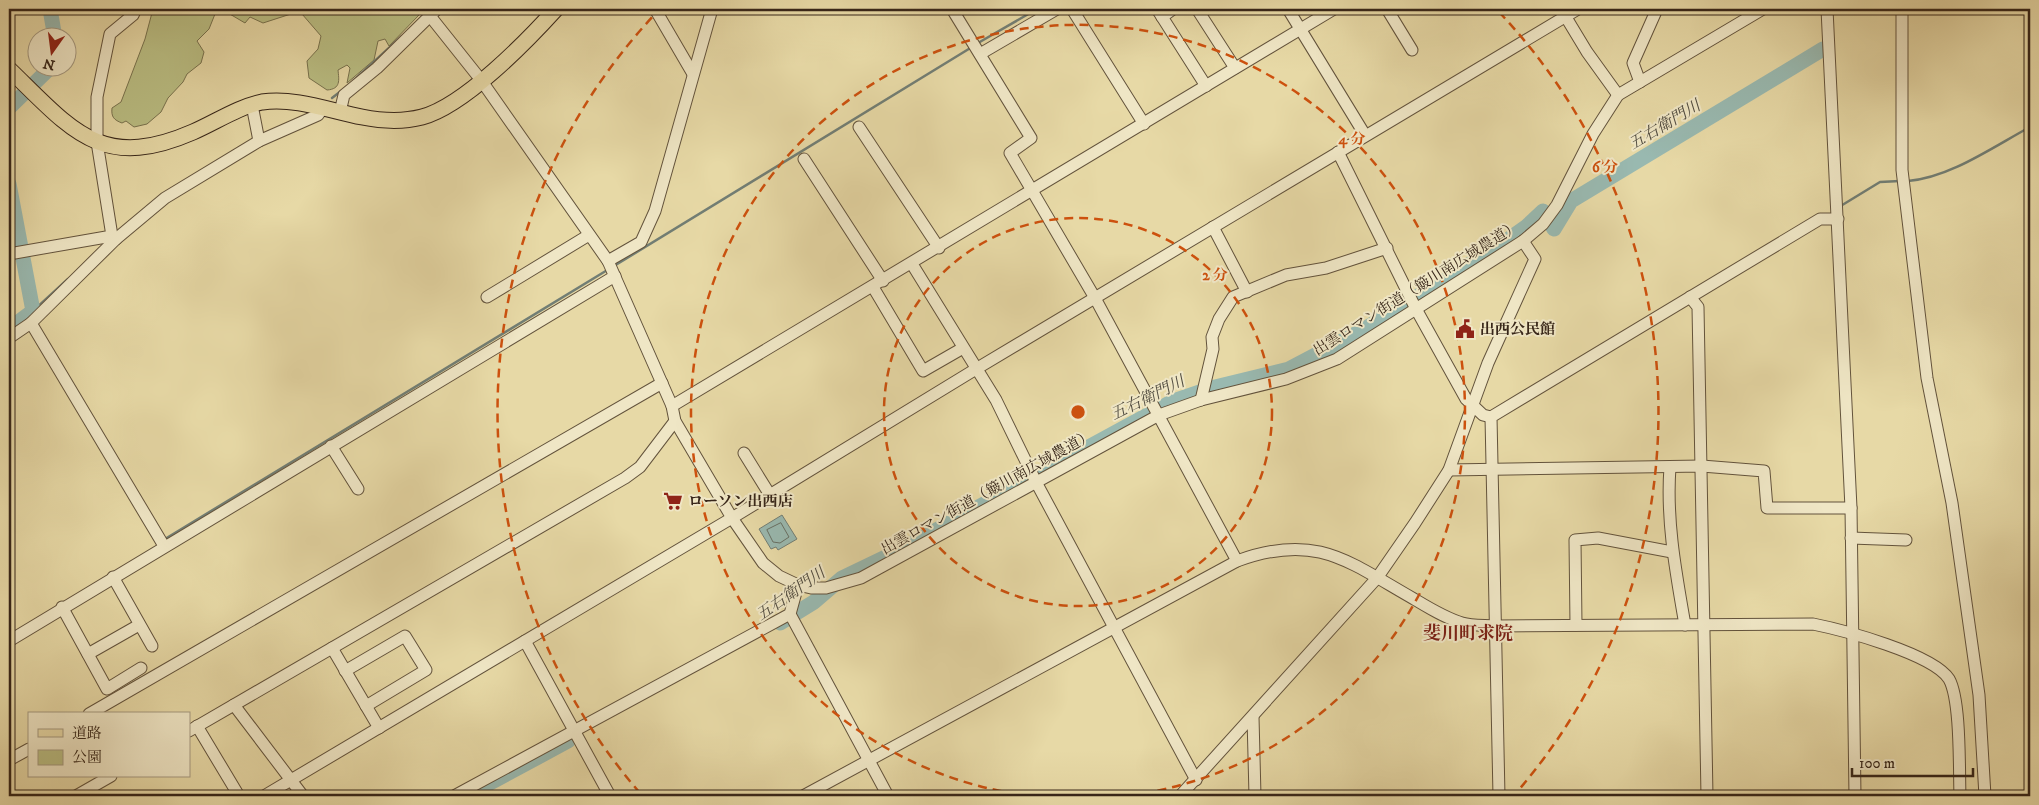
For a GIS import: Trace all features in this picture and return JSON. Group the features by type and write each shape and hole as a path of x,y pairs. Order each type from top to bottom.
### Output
{"main road":[{"path":"9,69 68,126 96,142 123,149 166,144 252,105 263,102 292,102 387,121 423,117 455,101 537,30 556,9"}],"street":[{"path":"114,237 96,142 97,97 110,34 133,15 136,9"},
{"path":"655,9 693,74"},
{"path":"608,261 641,242 655,211 712,9"},
{"path":"952,9 1031,138 1010,153 1095,298 1237,561"},
{"path":"980,54 1057,9"},
{"path":"1072,9 1144,124"},
{"path":"1173,9 1159,13 1206,86"},
{"path":"1197,9 1235,68"},
{"path":"1288,9 1364,136"},
{"path":"672,406 912,264 1334,9"},
{"path":"1387,9 1412,50"},
{"path":"264,796 732,518 1338,152 1563,13 1578,9"},
{"path":"1640,82 1633,63 1657,9"},
{"name":"出雲ロマン街道（簸川南広域農道）","path":"434,12 608,261 672,406 675,421 732,518 762,563 779,576 798,585 826,588 861,578 1159,415 1201,400 1286,379 1337,359 1523,241 1542,224 1557,205 1593,134 1618,96 1763,9"},
{"path":"1827,9 1851,508 1856,796"},
{"path":"1902,9 1902,170 1927,378 1952,503 1979,695 1985,796"},
{"path":"340,112 344,95 377,68 434,12"},
{"path":"1563,13 1618,96"},
{"path":"252,105 259,141"},
{"path":"9,338 31,323 114,237 165,198 259,141 318,115 323,108"},
{"path":"859,127 938,248"},
{"path":"1338,152 1416,309 1466,399 1483,415 1491,417 1820,218 1838,219"},
{"path":"804,160 878,284 923,370 963,348"},
{"path":"1214,227 1247,292"},
{"path":"487,298 589,235"},
{"path":"9,254 114,237"},
{"path":"1180,796 1254,717 1377,578 1449,470 1488,363 1535,259 1523,241"},
{"path":"1201,400 1213,349 1212,337 1219,319 1233,297 1286,274 1326,268 1387,248"},
{"path":"912,264 996,400 1036,482 1196,780"},
{"path":"9,641 62,607 615,276"},
{"path":"1690,297 1698,307 1707,796"},
{"path":"31,323 164,546"},
{"path":"92,712 662,383"},
{"path":"1491,417 1499,796"},
{"path":"239,796 193,729 625,478 640,467 675,421"},
{"path":"659,442 674,439 688,443"},
{"path":"331,446 358,489"},
{"path":"744,452 770,495"},
{"path":"1449,470 1702,466 1764,471 1766,508 1851,508"},
{"path":"1670,467 1668,489 1672,552 1685,625"},
{"path":"1576,625 1575,540 1598,538 1672,552"},
{"path":"1851,538 1906,540"},
{"path":"803,796 1237,561 1275,549 1311,549 1332,554 1463,624 1496,626 1704,626 1813,624 1853,632 1934,666 1948,679 1955,699 1960,796"},
{"path":"113,577 152,646"},
{"path":"798,585 790,614 888,796"},
{"path":"62,607 108,689 141,668"},
{"path":"454,796 790,614"},
{"path":"88,654 139,625"},
{"path":"345,670 406,636 426,670 366,706"},
{"path":"525,641 610,796"},
{"path":"332,648 379,728"},
{"path":"234,705 303,796"},
{"path":"1254,717 1255,796"},
{"path":"9,760 28,750"},
{"path":"76,796 108,778"}],"green space":[{"path":"153,9 217,9 209,29 197,41 204,52 201,63 187,74 183,82 168,98 161,112 147,124 134,127 126,121 122,123 115,119 112,114 112,108 121,102 145,39"},
{"path":"217,9 413,9 419,15 389,46 385,39 378,41 374,60 347,83 350,68 347,65 338,70 339,80 337,86 327,90 309,78 307,61 318,49 321,36 302,14 297,12 263,23 250,17 245,23 223,10"}],"water":[{"path":"782,515 797,539 778,550 776,547 771,549 759,529"}],"waterway":[{"path":"50,9 53,28"},
{"path":"978,43 1037,9"},
{"path":"353,81 402,36"},
{"path":"614,266 972,47"},
{"name":"五右衛門川","path":"780,623 814,602 842,578 894,553 1173,401 1211,388 1289,369 1363,330 1496,248 1527,226 1543,211 1554,229 1571,201 1823,49"},
{"path":"9,108 40,78"},
{"path":"332,98 341,91"},
{"path":"1908,181 1923,179 1955,168 2030,127"},
{"path":"1839,207 1880,182 1900,181"},
{"path":"9,184 33,311 9,329"},
{"path":"165,539 609,269"},
{"path":"33,311 68,279"},
{"name":"五右衛門川","path":"466,796 568,741"}],"place":[{"name":"出西公民館","path":"1465,329"},
{"name":"ローソン出西店","path":"673,501"}],"district":[{"name":"斐川町求院","path":"1468,633"}]}
